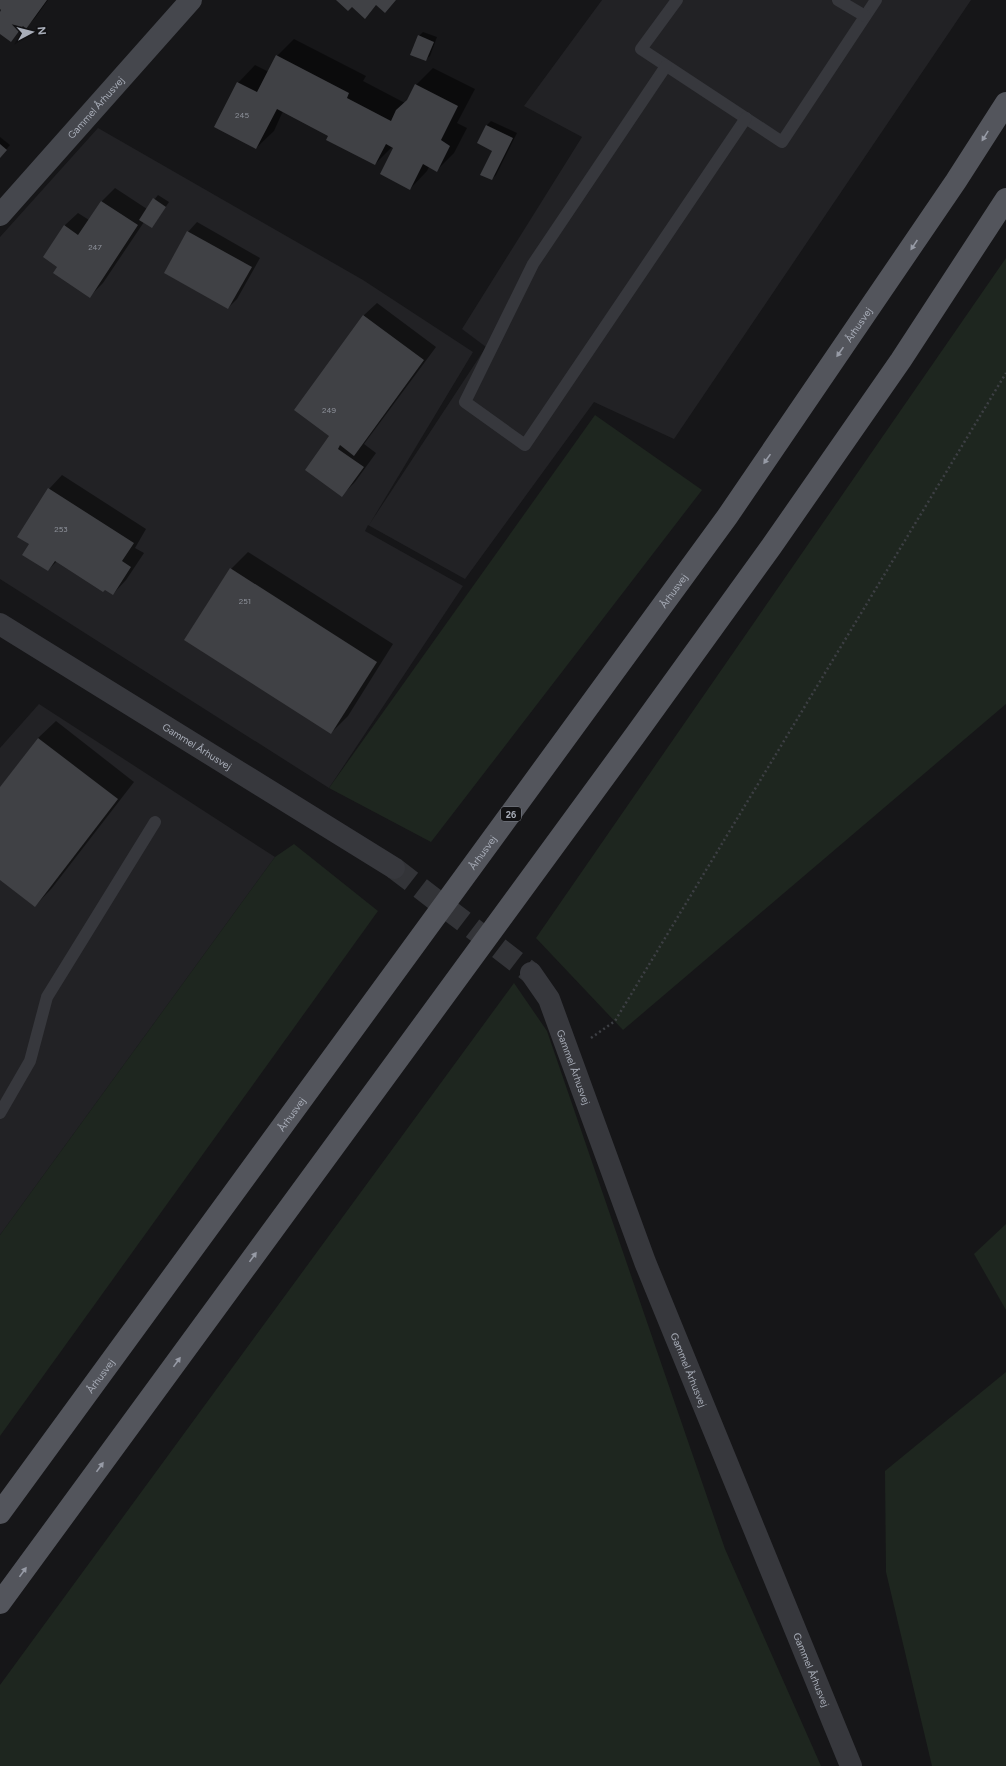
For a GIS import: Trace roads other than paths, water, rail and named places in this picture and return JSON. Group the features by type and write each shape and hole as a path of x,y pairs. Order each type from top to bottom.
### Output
{"main road":[{"name":"Århusvej","path":"0,1513 722,524 956,181 1006,103"},
{"path":"0,1603 767,554 901,360 1006,199"}],"street":[{"name":"Gammel Århusvej","path":"0,215 191,0"},
{"name":"Gammel Århusvej","path":"0,624 394,868"},
{"name":"Gammel Århusvej","path":"531,973 549,999 645,1262 851,1766"}],"lane":[{"path":"677,0 641,49 782,142 876,0"},
{"path":"838,0 865,16"},
{"path":"666,66 533,264 465,402 525,445 746,118"},
{"path":"0,1113 30,1061 47,997 155,822"}],"tunnel":[{"path":"394,868 531,973"}]}
